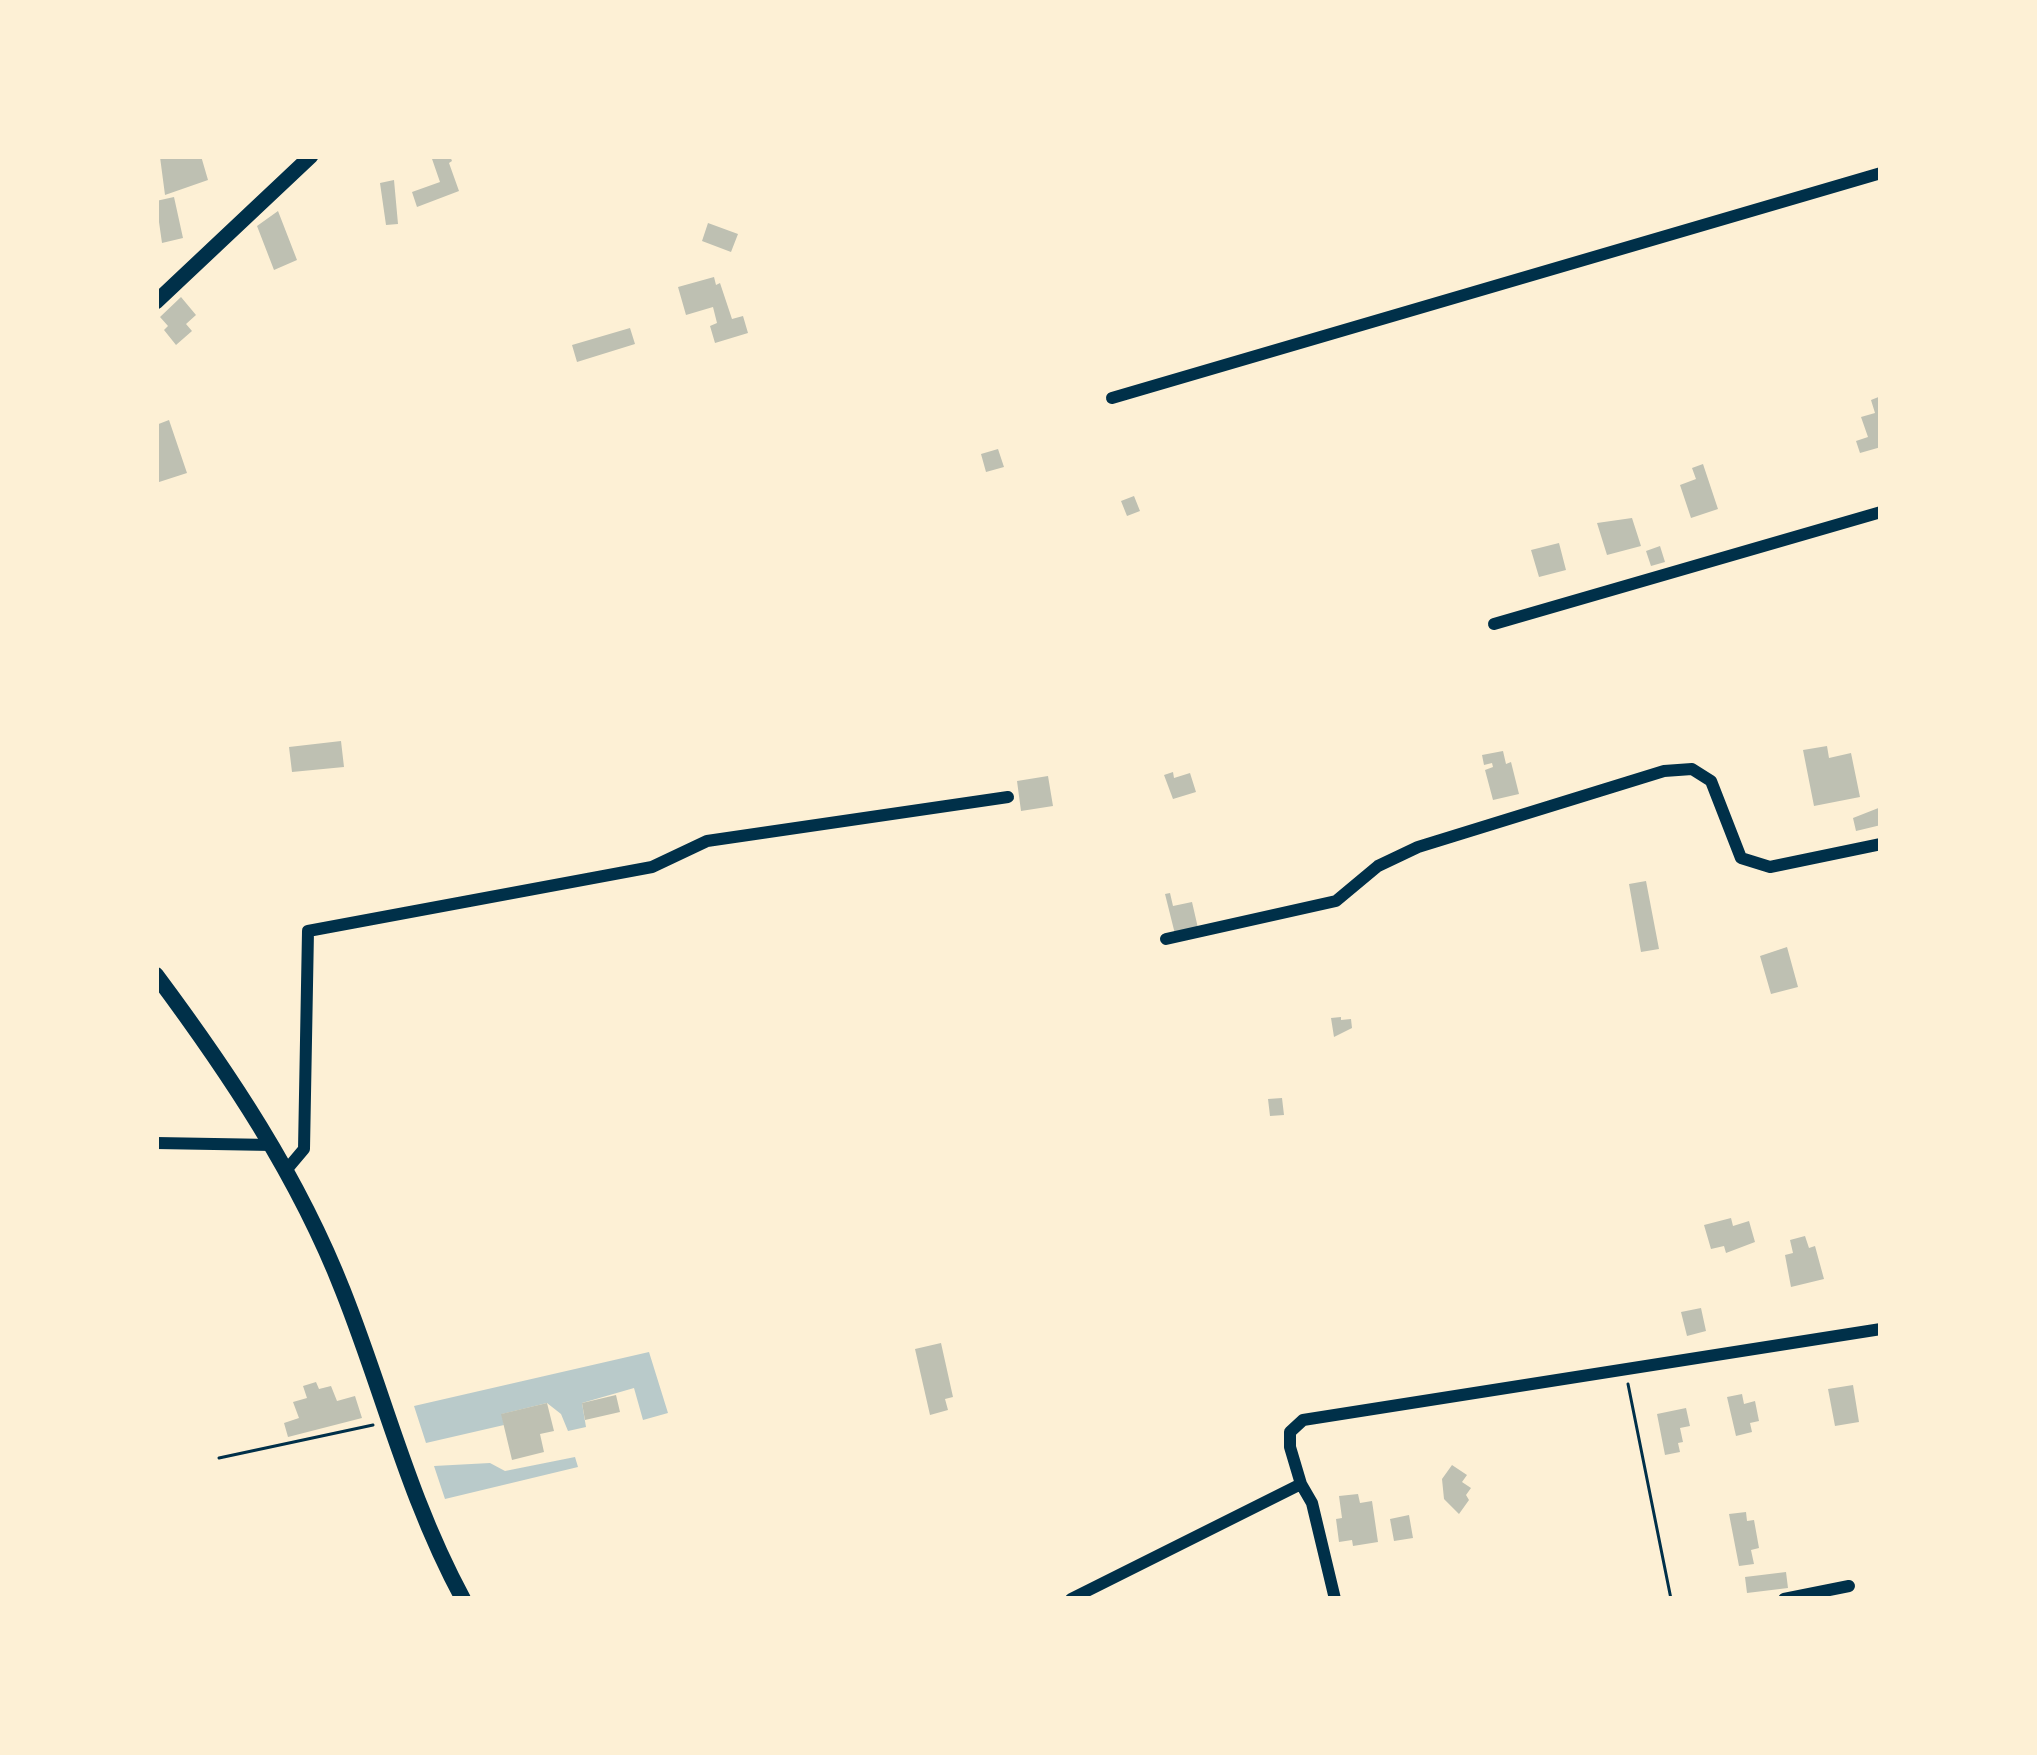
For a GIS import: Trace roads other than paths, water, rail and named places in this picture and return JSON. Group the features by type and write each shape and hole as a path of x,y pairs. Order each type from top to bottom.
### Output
{"main road":[{"path":"156,975 288,1168 343,1291 429,1537 463,1599"}],"street":[{"path":"156,302 310,156"},
{"path":"1112,398 1881,173"},
{"path":"1495,625 1881,512"},
{"path":"1166,939 1336,901 1378,866 1418,847 1664,771 1692,770 1711,782 1741,858 1770,867 1881,844"},
{"path":"288,1168 304,1149 308,931 652,867 707,841 1008,797"},
{"path":"156,1143 272,1145"},
{"path":"1335,1599 1312,1503 1290,1447 1290,1432 1303,1420 1881,1329"},
{"path":"1071,1599 1301,1484"},
{"path":"1784,1599 1849,1586"}]}
